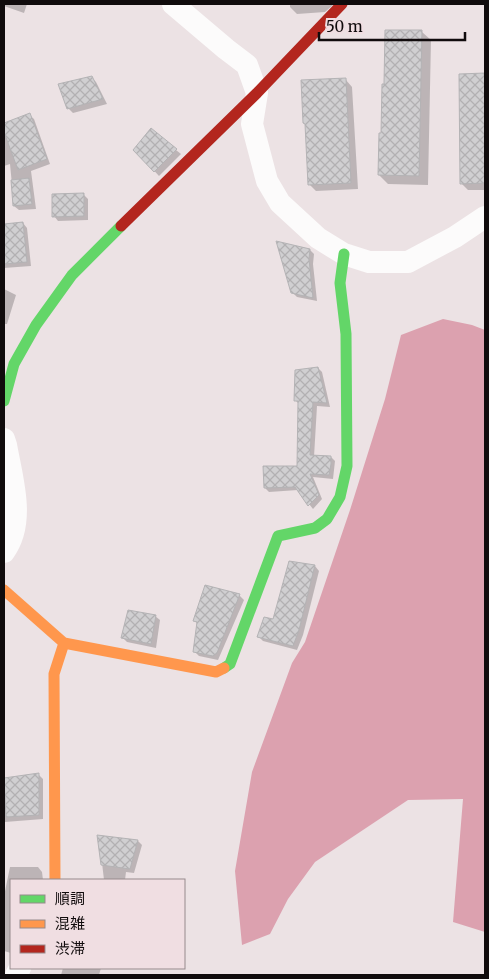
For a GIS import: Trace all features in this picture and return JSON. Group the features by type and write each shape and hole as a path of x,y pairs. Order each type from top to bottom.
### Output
{"street":[{"path":"173,4 226,50 247,65 257,93 252,124 266,181 280,203 318,238 344,254 369,262 408,262 455,237 485,217"},
{"path":"4,401 14,364 36,325 72,275 257,93 342,4"},
{"path":"4,590 64,643 216,672 230,664 278,536 315,528 327,519 340,497 347,466 346,334 340,283 344,254"},
{"path":"4,440 16,508 11,543 4,552"},
{"path":"55,879 54,674 64,643"}],"shaded area":[{"path":"443,319 472,325 485,330 485,932 453,922 463,799 408,800 315,862 288,899 270,934 242,945 235,871 252,772 292,663 305,642 385,399 401,335"}],"building":[{"path":"385,30 422,30 419,176 378,175 382,84 384,84"},
{"path":"485,73 485,183 460,184 459,74"},
{"path":"92,76 103,99 67,109 58,84"},
{"path":"346,78 351,183 308,185 301,80"},
{"path":"30,113 47,159 18,170 4,132 4,123"},
{"path":"151,128 177,149 154,172 133,150"},
{"path":"29,178 32,204 13,206 11,180"},
{"path":"84,193 84,216 52,217 52,194"},
{"path":"23,222 27,262 4,264 4,224"},
{"path":"276,241 310,249 309,259 313,298 291,293"},
{"path":"318,367 327,403 313,402 310,455 331,456 331,464 329,475 310,474 319,495 308,506 295,487 264,488 263,466 297,466 298,401 294,401 295,370"},
{"path":"289,561 315,565 299,630 293,646 257,637 264,617 273,619"},
{"path":"205,585 240,594 217,653 213,656 193,652 197,622 193,621"},
{"path":"128,610 156,615 151,644 121,638"},
{"path":"39,773 39,815 6,817 4,778"},
{"path":"97,835 138,840 130,869 101,865"}],"traffic: fast":[{"path":"4,401 14,364 36,325 72,275 121,226"},
{"path":"224,668 230,664 278,536 315,528 327,519 340,497 347,466 346,334 340,283 344,254"}],"traffic: slow":[{"path":"4,590 64,643 216,672 224,668"},
{"path":"55,879 54,674 64,643"}],"traffic: jam":[{"path":"121,226 257,93 342,4"}]}
